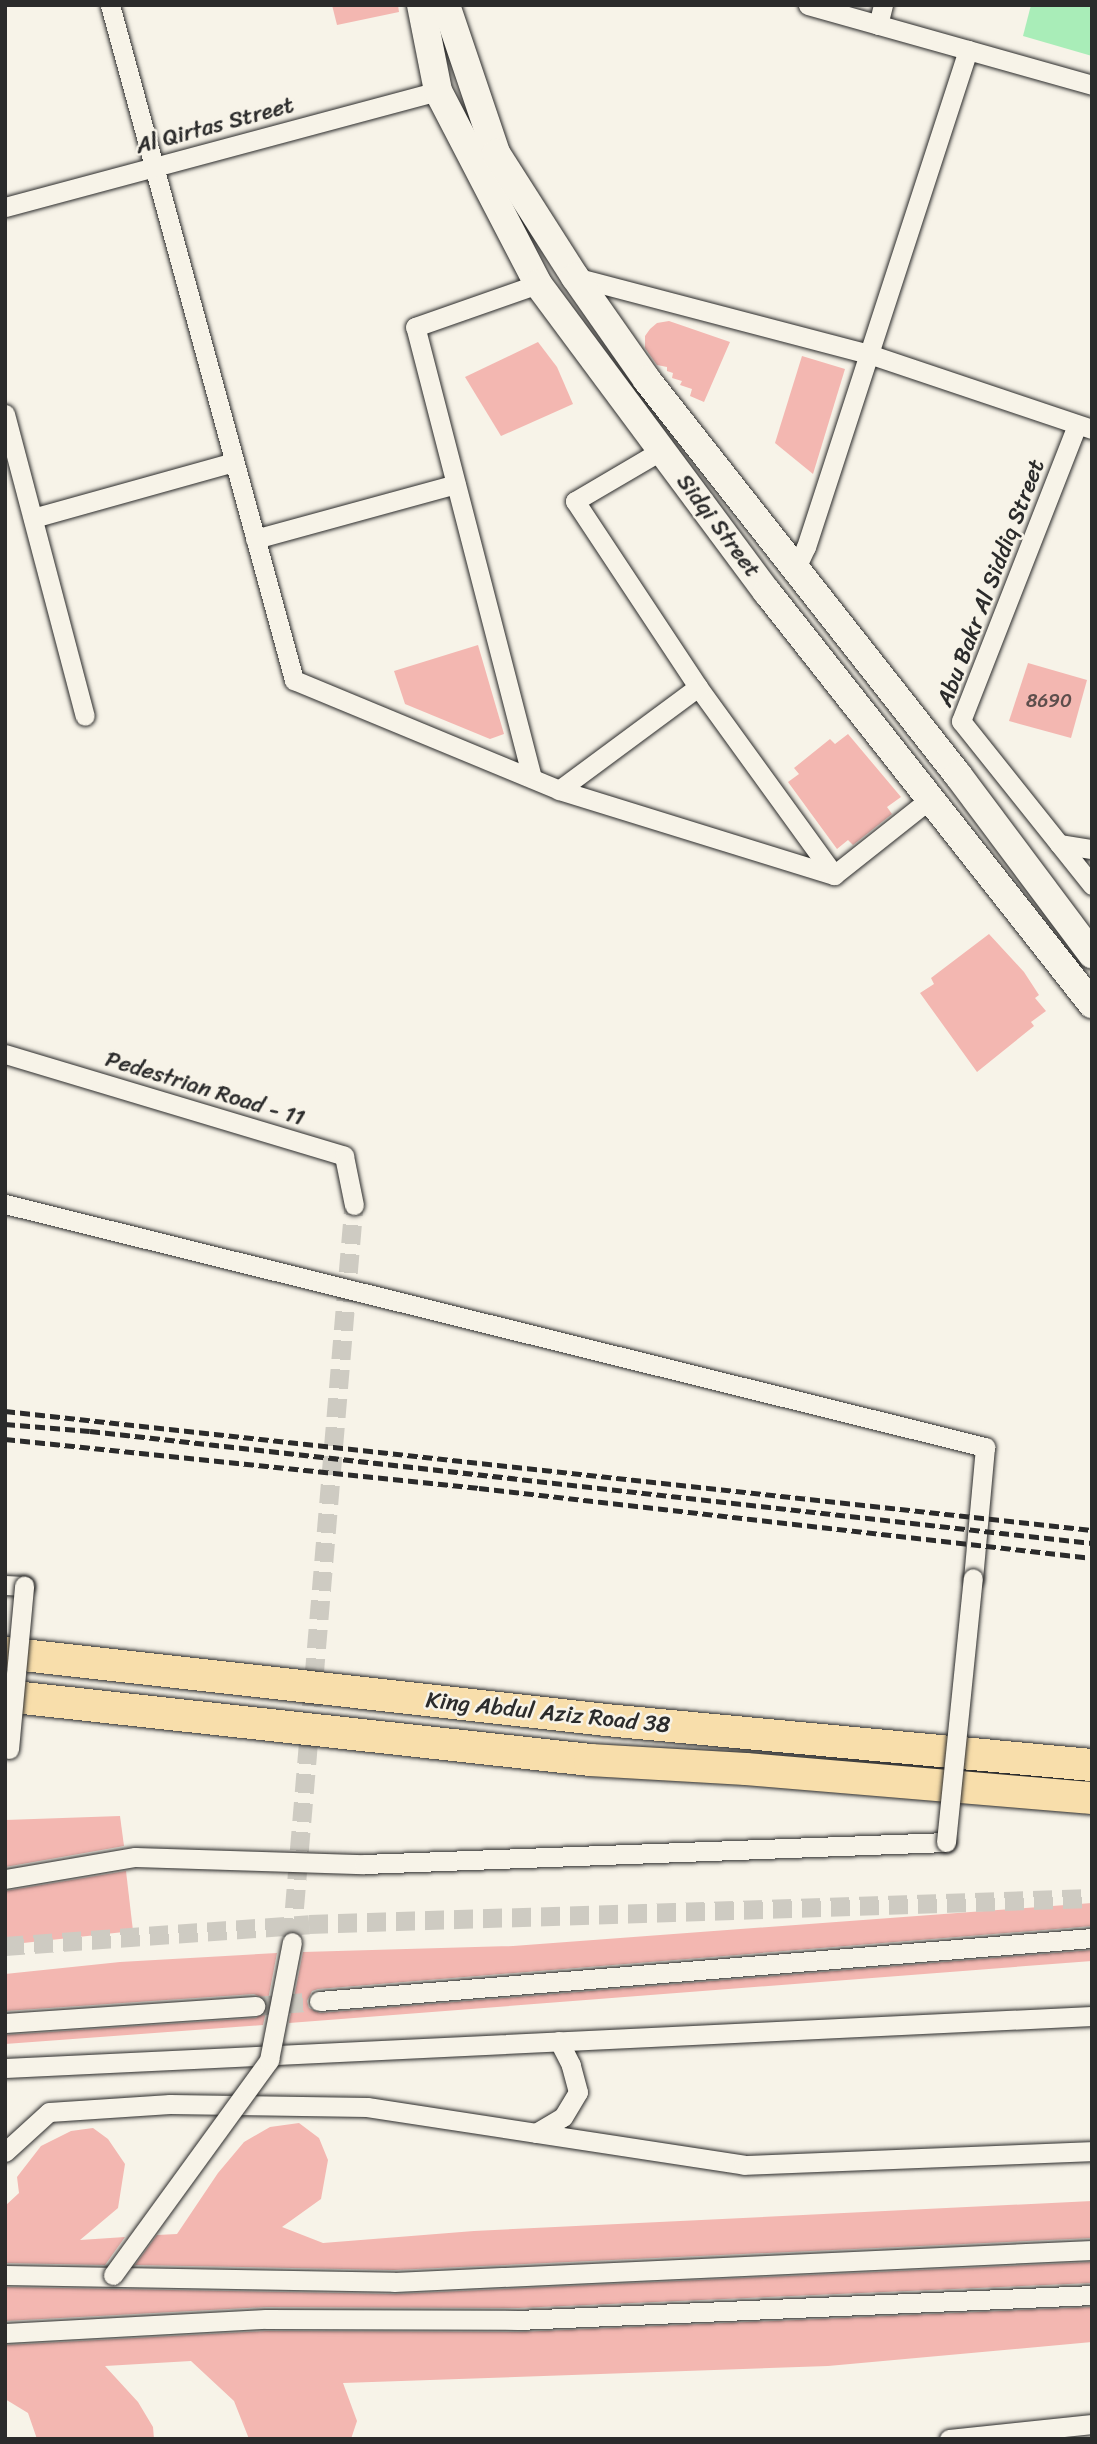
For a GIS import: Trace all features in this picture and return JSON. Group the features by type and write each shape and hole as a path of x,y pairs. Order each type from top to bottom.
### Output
{"main road":[{"name":"King Abdul Aziz Road 38","path":"5,1653 606,1720 1092,1765"},
{"name":"King Abdul Aziz Road 38","path":"5,1696 590,1760 746,1769 1092,1798"}],"street":[{"path":"110,5 294,680 559,790 834,875"},
{"name":"Sidqi Street","path":"421,5 438,91 538,284 767,592 1092,1004"},
{"name":"Sidqi Street","path":"446,5 496,153 575,277 647,380 958,775 1092,954"},
{"path":"808,5 1092,85"},
{"path":"878,25 883,5"},
{"path":"767,592 796,568 806,547 968,50"},
{"name":"Al Qirtas Street","path":"5,207 438,91"},
{"path":"575,277 869,354 1085,427"},
{"path":"532,778 415,327 538,284"},
{"path":"5,414 85,716"},
{"name":"Abu Bakr Al Siddiq Street","path":"1085,427 961,721 1092,885"},
{"path":"662,450 575,501 698,687 834,875"},
{"path":"33,518 234,462"},
{"path":"256,539 456,484"},
{"path":"559,790 698,687"},
{"path":"834,875 958,775"},
{"path":"1059,844 1092,849"},
{"name":"Pedestrian Road - 11","path":"5,1054 344,1156 354,1205"},
{"path":"5,1204 985,1447 946,1842 363,1864 135,1857 5,1879"},
{"path":"7,1749 14,1585"},
{"path":"319,2001 1092,1938"},
{"path":"114,2275 269,2060 292,1942"},
{"path":"5,2023 255,2006"},
{"path":"5,2068 1092,2016"},
{"path":"536,2133 563,2118 578,2092 571,2065 559,2041"},
{"path":"5,2152 49,2112 170,2104 367,2107 744,2165 1092,2151"},
{"path":"5,2275 394,2282 1092,2250"},
{"path":"5,2333 266,2319 518,2320 1092,2295"},
{"path":"949,2439 1092,2424"}],"green space":[{"path":"1031,5 1092,5 1092,56 1023,36"}],"building":[{"path":"332,5 398,5 399,12 337,25"},
{"path":"669,321 730,342 704,402 690,396 692,389 680,385 682,381 672,378 673,373 667,371 667,367 657,365 645,348 645,336 650,329 657,323"},
{"path":"538,342 557,367 573,404 501,436 465,377"},
{"path":"802,356 845,369 813,474 775,443"},
{"path":"478,645 504,734 490,739 405,704 394,671"},
{"path":"1028,663 1087,680 1071,738 1009,721"},
{"path":"848,734 901,797 887,807 892,814 853,845 848,840 837,849 788,782 799,774 794,768 830,739 835,744"},
{"path":"989,934 1024,972 1039,995 1035,998 1046,1011 1031,1022 1034,1026 977,1072 920,993 934,984 931,978"},
{"path":"120,1816 124,1846 5,1867 5,1820"},
{"path":"126,1871 133,1931 5,1945 5,1891"},
{"path":"1092,1903 1092,1926 318,1989 312,1991 307,2001 309,2008 320,2013 1092,1950 1092,1961 289,2023 303,1952 513,1946"},
{"path":"277,1953 267,2005 265,1999 254,1994 5,2011 5,1974 120,1962"},
{"path":"266,2011 263,2025 5,2044 5,2035 256,2018"},
{"path":"299,2123 319,2138 328,2160 321,2199 282,2227 323,2243 474,2231 1092,2201 1092,2238 394,2270 135,2265 157,2235 177,2234 218,2173 244,2142 270,2127"},
{"path":"93,2128 108,2139 125,2164 118,2208 80,2240 125,2237 105,2265 5,2263 5,2206 19,2193 17,2177 41,2146 71,2131"},
{"path":"1092,2262 1092,2283 518,2308 266,2307 5,2321 5,2287 394,2294"},
{"path":"1092,2307 1092,2342 828,2366 343,2383 357,2421 351,2439 249,2439 234,2401 191,2361 105,2366 138,2402 153,2427 154,2439 37,2439 28,2413 5,2399 5,2345 266,2331 519,2332"}],"tunnel":[{"path":"292,1937 354,1205"},
{"path":"5,1946 309,1924 1092,1898"},
{"path":"255,2006 319,2001"}],"railway":[{"path":"5,1411 1092,1530"},
{"path":"5,1424 90,1431 1092,1543"},
{"path":"5,1439 479,1488 1092,1558"}]}
